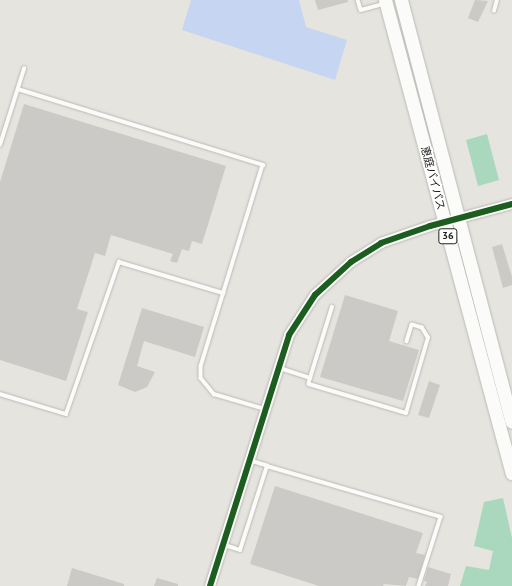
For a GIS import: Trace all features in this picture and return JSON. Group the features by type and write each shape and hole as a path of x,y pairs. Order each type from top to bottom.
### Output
{"highway":[{"name":"恵庭バイパス","path":"401,0 460,218 512,422"},
{"name":"恵庭バイパス","path":"386,2 512,473"}],"street":[{"path":"210,586 289,335 302,312 332,278 351,262 381,243 444,222 512,204"}],"lane":[{"path":"358,0 361,10 386,2"},
{"path":"494,12 497,0"},
{"path":"0,145 24,69"},
{"path":"18,89 263,165 201,366 201,378 214,394 266,409"},
{"path":"0,394 66,414 119,262 223,294"},
{"path":"332,307 309,384 406,413 428,338 422,328 412,325 406,341"},
{"path":"279,368 310,378"},
{"path":"250,460 441,517 420,586"},
{"path":"223,544 240,550 267,466"}],"green space":[{"path":"487,134 499,180 478,186 466,140"},
{"path":"503,498 512,538 512,586 460,586 466,566 489,570 493,551 474,546 484,502"}],"water":[{"path":"191,0 299,0 306,27 347,40 335,80 182,30"}],"building":[{"path":"315,0 348,0 348,2 318,10"},
{"path":"475,0 488,1 478,22 468,18"},
{"path":"24,104 226,166 202,244 192,241 189,251 182,249 177,263 170,261 173,254 111,235 105,256 95,253 77,309 88,312 66,381 0,360 0,182"},
{"path":"502,244 512,277 512,285 503,288 492,247"},
{"path":"345,295 398,311 389,341 419,350 403,401 320,377"},
{"path":"142,308 204,327 195,357 144,341 137,366 155,372 147,387 135,392 118,385"},
{"path":"429,381 440,385 429,418 418,415"},
{"path":"275,486 423,533 416,553 425,555 418,579 409,577 406,586 384,584 383,586 319,586 250,564"},
{"path":"428,567 451,574 448,586 425,586 427,582 424,581"},
{"path":"72,568 124,584 124,586 67,586"},
{"path":"157,578 178,584 178,586 154,586"}],"cycle path":[{"path":"210,586 289,335 315,295 351,262 381,243 430,226 512,204"}]}
